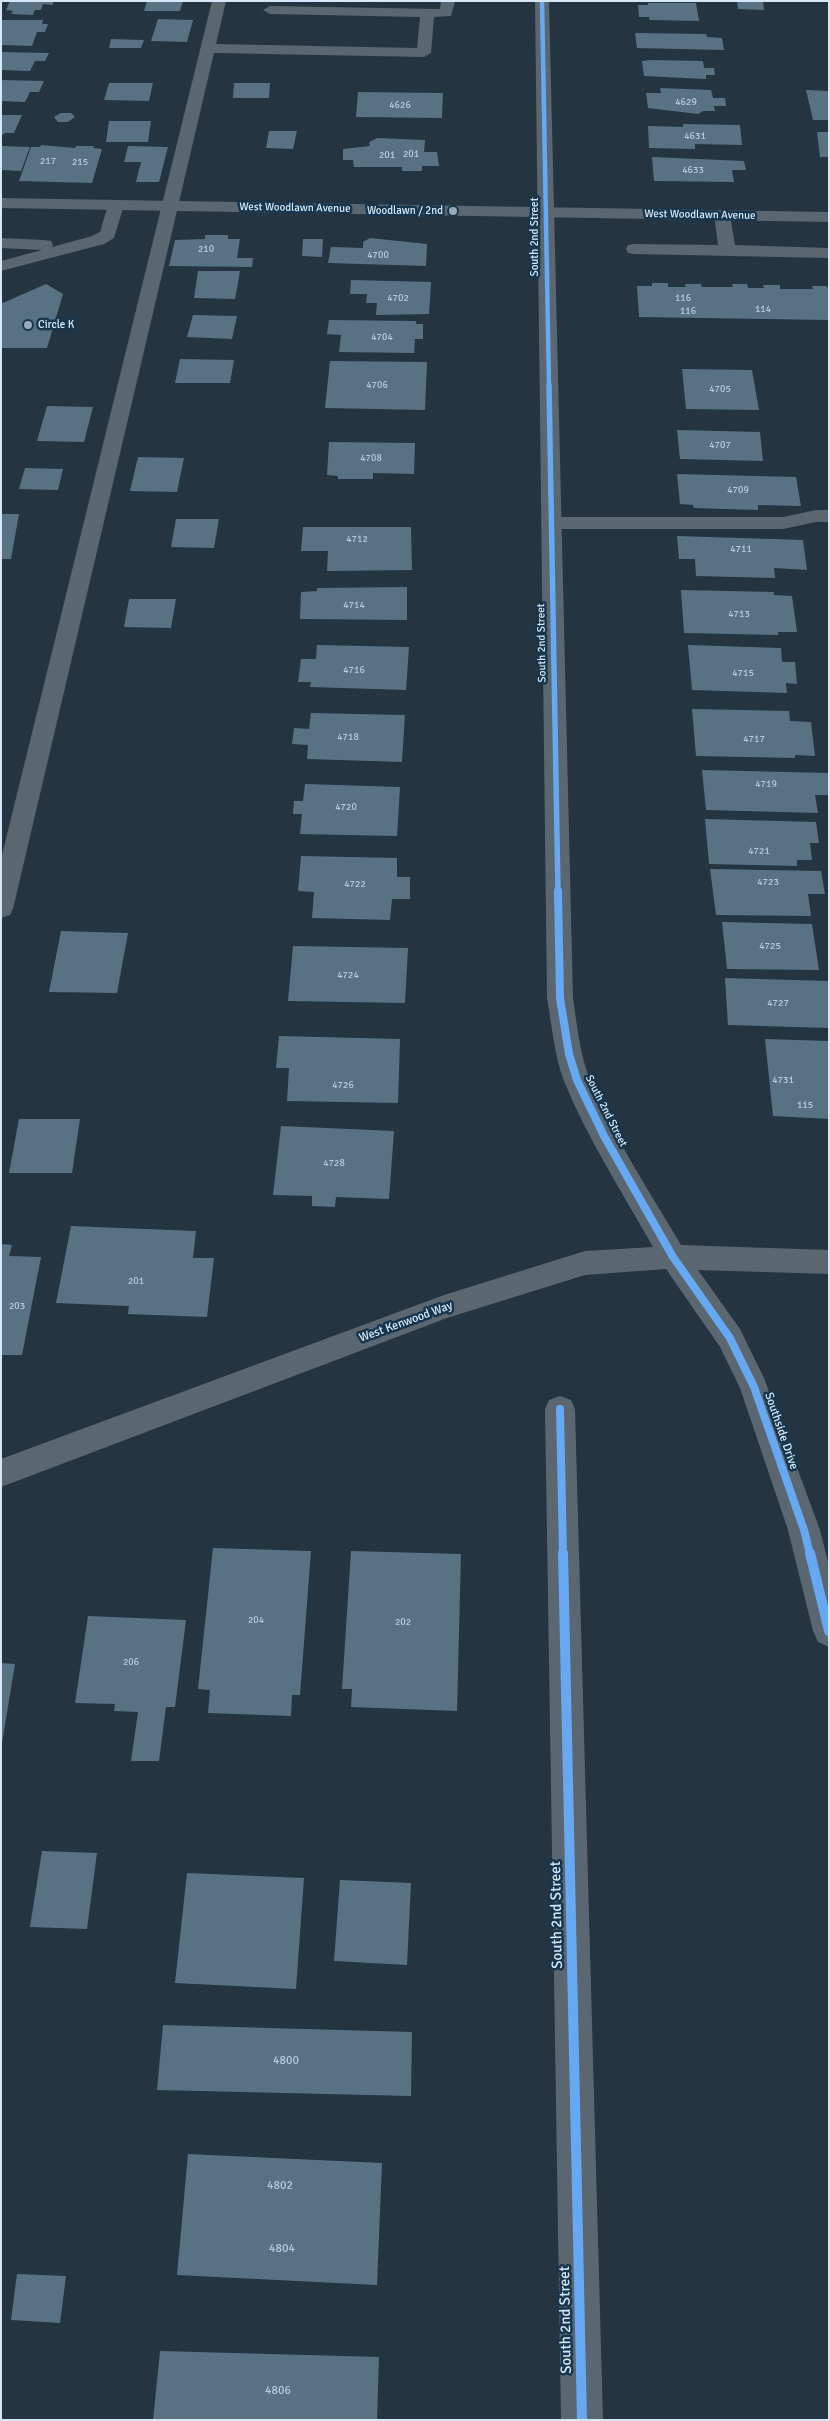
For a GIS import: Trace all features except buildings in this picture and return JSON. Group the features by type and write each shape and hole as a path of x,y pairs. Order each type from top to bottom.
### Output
{"street":[{"path":"1,909 218,1"},
{"path":"270,10 446,13 448,1"},
{"name":"South 2nd Street","path":"542,1 560,998 565,1035 577,1080 604,1136 673,1257"},
{"path":"208,48 424,53 427,13"},
{"name":"West Woodlawn Avenue","path":"1,203 829,217"},
{"path":"1,266 98,240 108,234 116,205"},
{"path":"722,215 727,250"},
{"path":"1,243 70,247"},
{"path":"634,250 829,253"},
{"path":"551,523 783,523 816,516 829,516"},
{"name":"West Kenwood Way","path":"1,1473 444,1307 585,1263 673,1257 829,1262"},
{"name":"Southside Drive","path":"673,1257 730,1338 754,1387 804,1530 829,1631"},
{"name":"South 2nd Street","path":"560,1409 582,2420"}],"cycle path":[{"path":"542,1 560,998 569,1054 577,1080 604,1136 673,1257 730,1338 754,1387 804,1530 829,1631"},
{"path":"560,1409 582,2420"}],"place":[{"name":"Woodlawn / 2nd","path":"453,211"},
{"name":"Circle K","path":"28,325"}]}
